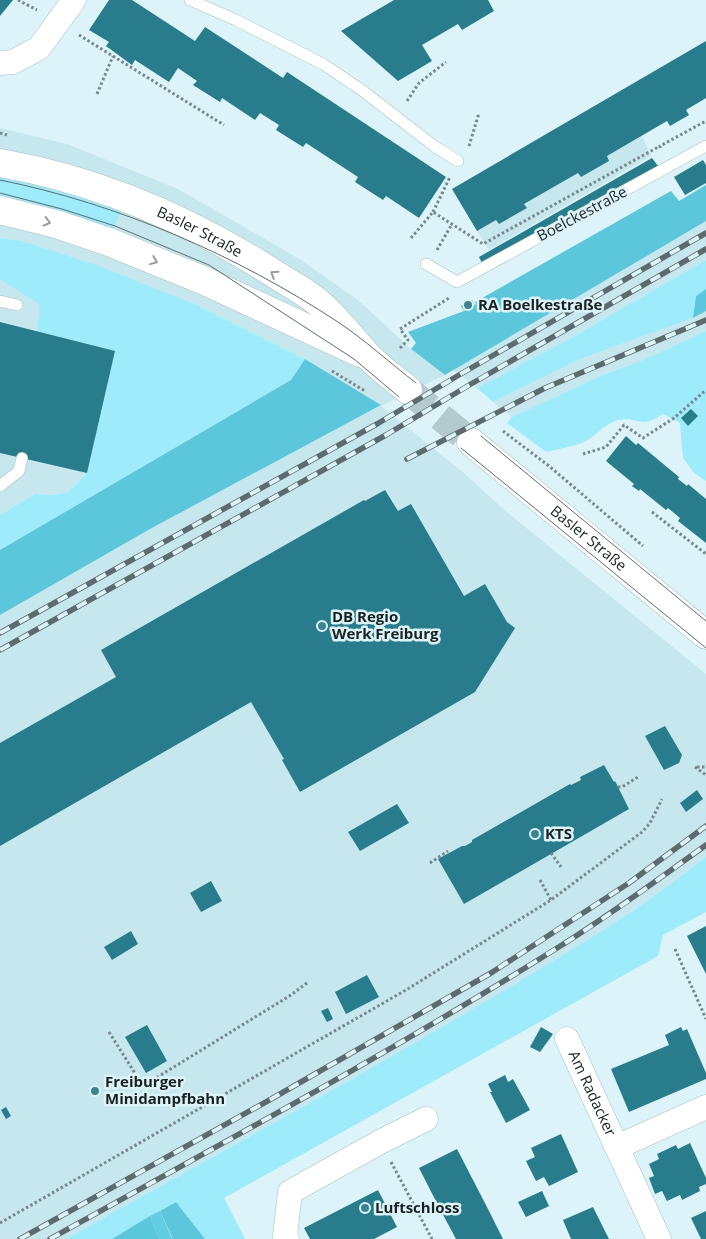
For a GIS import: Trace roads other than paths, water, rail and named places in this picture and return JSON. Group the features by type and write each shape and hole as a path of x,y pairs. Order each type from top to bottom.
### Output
{"main road":[{"name":"Basler Straße","path":"0,162 28,168 125,197 172,217 220,241 316,300 369,357 408,390"},
{"name":"Basler Straße","path":"0,210 56,224 109,242 205,281 369,357"},
{"name":"Basler Straße","path":"471,442 706,635"}],"street":[{"path":"0,63 13,62 39,48 74,0"},
{"name":"Am Radacker","path":"567,1039 659,1239"},
{"name":"Am Radacker","path":"617,1147 706,1107"},
{"path":"286,1239 290,1192 426,1119"}],"lane":[{"path":"190,0 236,20 323,64 396,116 434,146 458,161"},
{"name":"Boelckestraße","path":"426,264 457,282 706,146"},
{"path":"0,301 16,306"},
{"path":"0,486 19,471 22,458"}],"tunnel":[{"path":"408,390 471,442"}],"tram line":[{"path":"0,180 45,190 89,203 132,218 218,254 259,275 338,322 416,383"},
{"path":"0,193 62,209 115,226 209,265 354,359 399,397"},
{"path":"481,436 706,621"},
{"path":"461,448 706,648"}],"railway":[{"path":"0,633 377,424 706,233"},
{"path":"0,650 386,435 706,249"},
{"path":"407,459 545,388 706,320"},
{"path":"20,1239 273,1098 491,973 629,883 706,826"},
{"path":"50,1239 304,1098 492,988 593,925 706,845"}],"place":[{"name":"RA Boelkestraße","path":"468,305"},
{"name":"DB Regio Werk Freiburg","path":"322,626"},
{"name":"KTS","path":"535,834"},
{"name":"Freiburger Minidampfbahn","path":"95,1091"},
{"name":"Luftschloss","path":"365,1208"}]}
